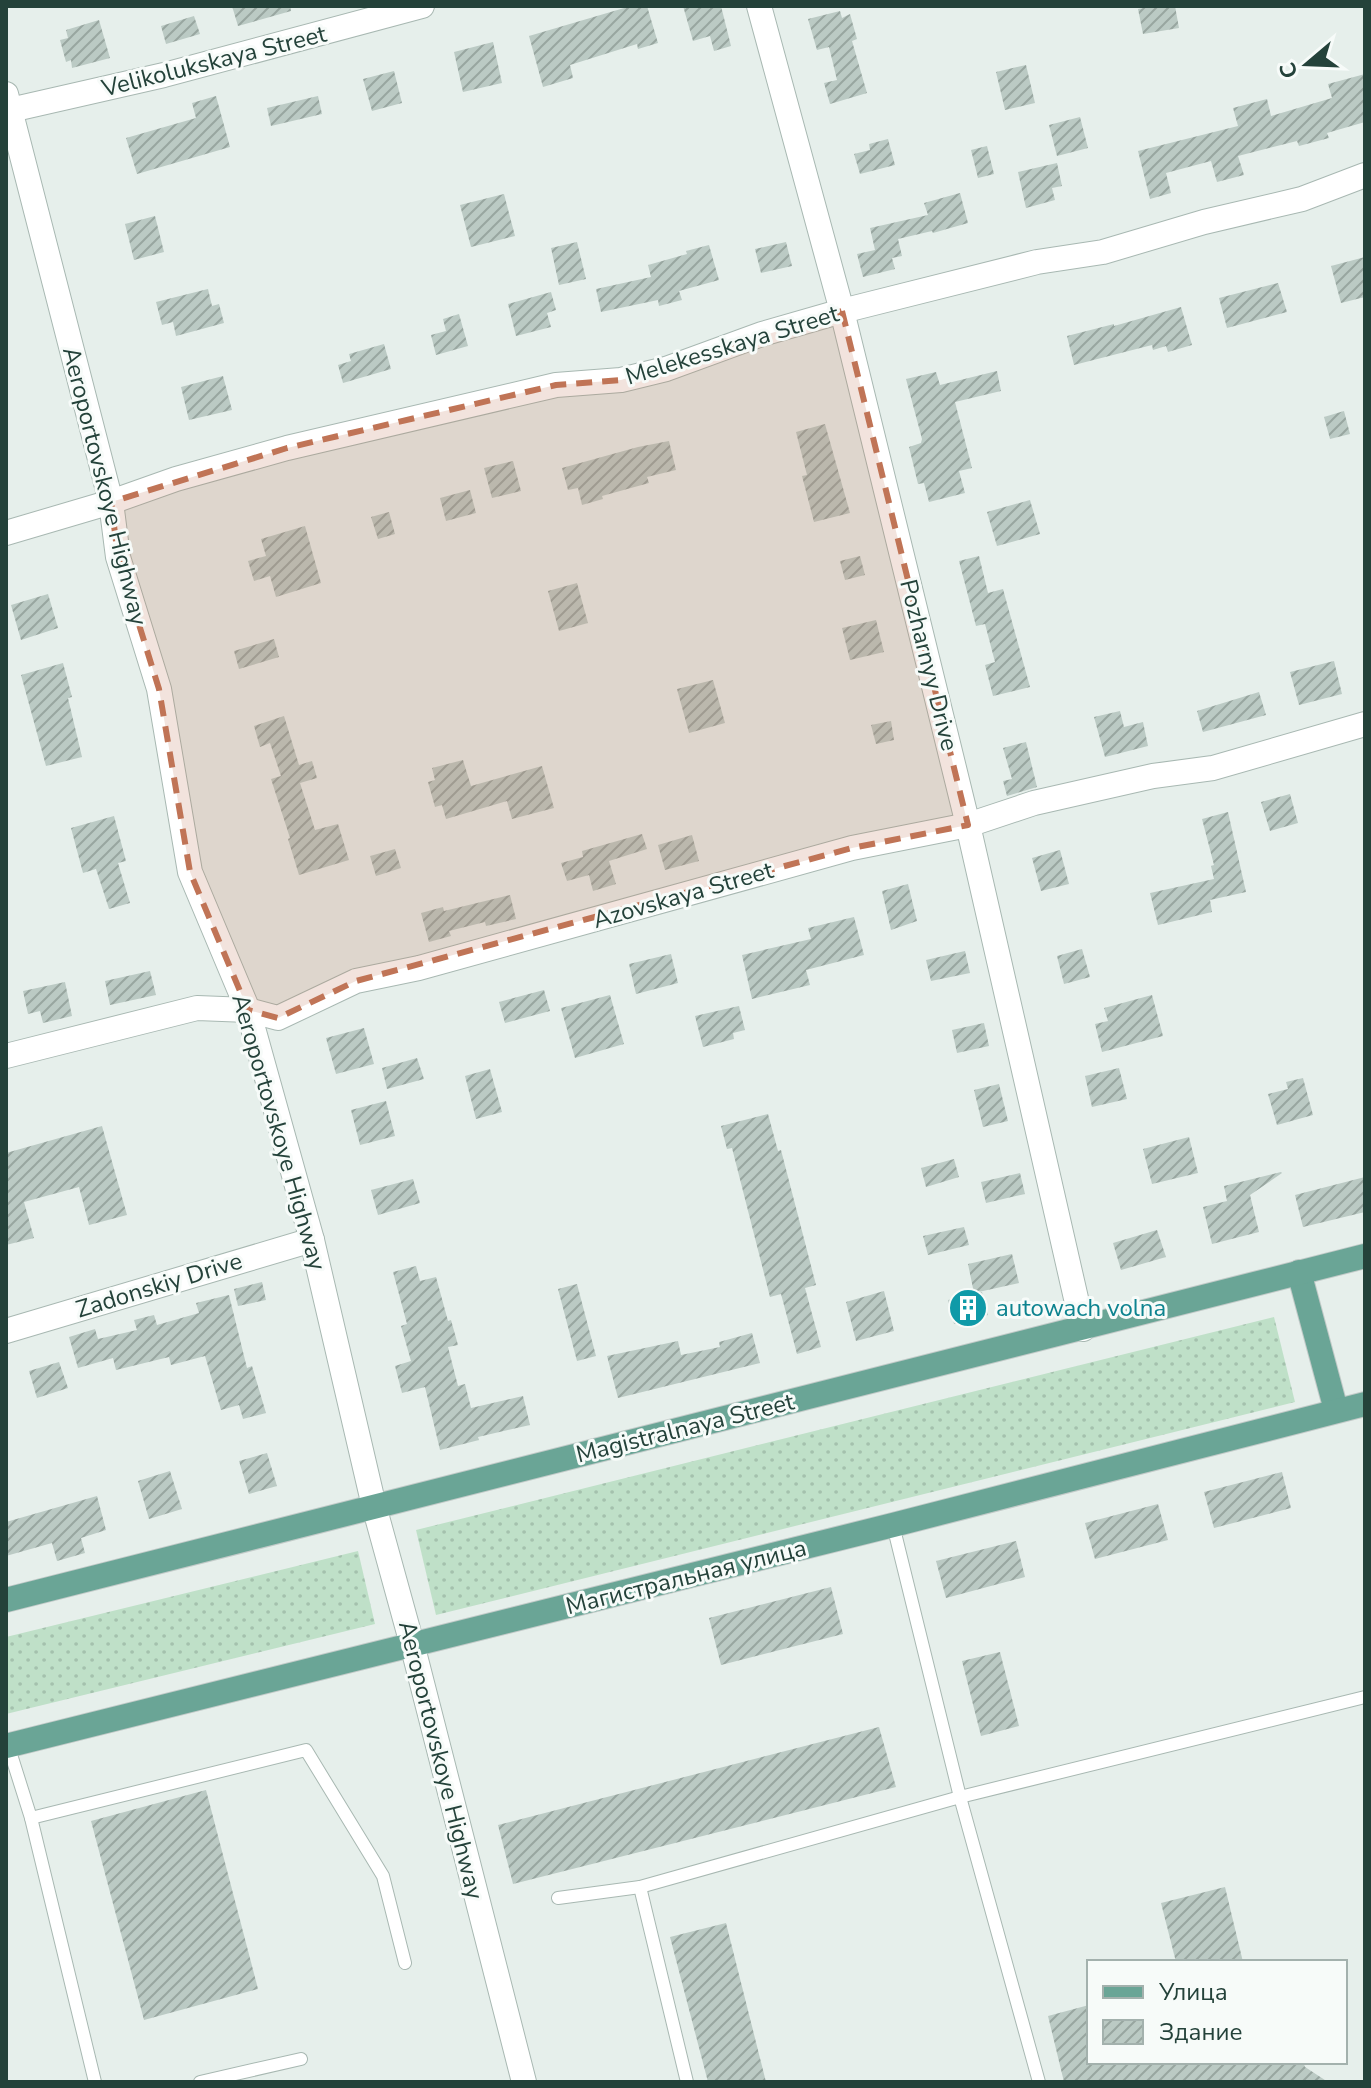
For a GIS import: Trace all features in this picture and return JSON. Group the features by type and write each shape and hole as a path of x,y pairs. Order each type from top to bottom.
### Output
{"main road":[{"name":"Magistralnaya Street","path":"6,1600 1365,1256"},
{"path":"1299,1272 1336,1410"},
{"name":"Магистральная улица","path":"7,1746 1365,1404"}],"street":[{"name":"Velikolukskaya Street","path":"7,105 164,75 422,6"},
{"name":"Pozharnyy Drive","path":"759,6 842,311 968,825 1083,1329"},
{"name":"Aeroportovskoye Highway","path":"7,105 111,502 118,557 159,689 190,872 248,1010 312,1240 374,1506 524,2082"},
{"name":"Melekesskaya Street","path":"6,533 176,479 287,448 556,385 621,380 666,369 762,334 842,311 1037,262 1103,252 1204,222 1302,199 1365,175"},
{"name":"Azovskaya Street","path":"6,1056 197,1008 248,1010 278,1018 356,981 419,968 852,848 968,825 1034,803 1153,776 1213,768 1365,724"},
{"name":"Zadonskiy Drive","path":"6,1331 312,1240"}],"lane":[{"path":"893,1525 960,1797 1039,2082"},
{"path":"558,1898 640,1887 960,1797 1365,1697"},
{"path":"7,1746 31,1818 95,2082"},
{"path":"31,1818 306,1750 383,1876 405,1963"},
{"path":"640,1887 687,2082"},
{"path":"200,2082 301,2059"}],"highlighted area":[{"path":"842,311 968,825 852,848 356,981 278,1018 248,1010 190,872 159,689 118,557 111,502 287,448 556,385 621,380"}],"green space":[{"path":"1274,1317 1295,1402 436,1615 416,1530"},
{"path":"358,1551 375,1624 6,1714 6,1637"}],"building":[{"path":"232,6 290,6 291,11 238,26"},
{"path":"631,6 647,6 658,43 638,49 637,44 570,65 573,78 543,87 529,36"},
{"path":"683,6 721,6 731,46 714,51 710,36 693,41"},
{"path":"1175,6 1179,28 1143,34 1138,9"},
{"path":"840,11 842,18 850,14 857,39 852,41 867,93 830,104 824,83 837,80 829,47 817,50 808,19"},
{"path":"194,16 200,34 166,44 161,26"},
{"path":"99,20 110,58 72,68 71,60 66,62 60,40 68,38 66,30"},
{"path":"493,42 502,83 463,92 454,52"},
{"path":"1026,65 1035,103 1005,110 996,72"},
{"path":"394,71 402,103 372,111 363,79"},
{"path":"1365,74 1365,122 1327,133 1329,138 1299,146 1297,141 1238,156 1244,175 1217,182 1211,161 1166,173 1171,193 1150,199 1138,151 1238,126 1233,108 1267,99 1271,116 1332,98 1328,84"},
{"path":"216,96 230,147 137,174 126,138 196,118 192,103"},
{"path":"318,96 322,114 271,126 267,108"},
{"path":"1080,117 1088,148 1057,156 1049,125"},
{"path":"888,139 895,165 860,174 854,154 870,150 869,144"},
{"path":"987,146 994,174 978,178 971,150"},
{"path":"1057,163 1062,186 1052,188 1055,200 1026,208 1018,172"},
{"path":"960,193 968,223 898,239 902,256 892,258 895,269 863,277 857,254 875,250 870,228 928,215 924,203"},
{"path":"504,194 515,236 471,247 460,205"},
{"path":"155,216 164,252 134,260 125,224"},
{"path":"577,242 586,279 559,285 551,248"},
{"path":"786,242 792,266 761,273 755,249"},
{"path":"709,245 719,280 679,291 682,300 659,306 658,300 601,312 596,289 651,277 648,265"},
{"path":"1365,257 1365,297 1341,303 1331,266"},
{"path":"1278,283 1287,312 1227,328 1219,298"},
{"path":"208,289 212,306 219,304 224,323 176,336 173,322 162,325 156,302"},
{"path":"551,292 556,310 547,313 551,327 516,336 508,304"},
{"path":"1181,307 1192,345 1168,352 1166,346 1153,350 1152,345 1074,365 1067,336"},
{"path":"459,314 468,346 436,355 431,335 446,331 443,319"},
{"path":"384,344 391,369 343,383 338,365 351,361 349,354"},
{"path":"997,371 1001,391 955,402 972,468 959,471 965,493 929,502 924,483 918,484 909,447 921,443 922,439 906,379 936,372 940,385"},
{"path":"223,376 232,410 189,420 181,387"},
{"path":"1344,411 1350,434 1330,439 1324,417"},
{"path":"825,424 850,513 814,522 802,476 807,475 796,432"},
{"path":"669,441 676,470 647,477 649,483 582,505 578,488 568,490 562,468"},
{"path":"513,461 521,491 492,498 484,468"},
{"path":"470,490 476,513 446,521 440,498"},
{"path":"1030,500 1040,534 997,546 987,512"},
{"path":"389,512 395,534 378,539 371,517"},
{"path":"305,526 321,583 276,597 270,576 254,581 248,561 266,556 261,539"},
{"path":"860,556 865,575 845,580 840,561"},
{"path":"979,556 988,593 1003,589 1030,687 993,696 985,665 995,662 985,624 976,626 959,561"},
{"path":"577,583 588,623 559,631 548,591"},
{"path":"48,594 58,628 21,640 11,605"},
{"path":"876,620 884,652 850,660 842,628"},
{"path":"274,639 279,657 239,669 234,651"},
{"path":"1334,661 1342,694 1299,705 1290,672"},
{"path":"63,663 82,757 46,766 21,675"},
{"path":"713,680 725,723 689,733 677,689"},
{"path":"1259,692 1266,715 1203,732 1197,711"},
{"path":"1120,711 1124,727 1143,722 1148,746 1105,757 1094,717"},
{"path":"284,716 299,765 312,761 317,778 300,783 315,830 338,824 349,860 299,875 271,779 281,776 270,743 260,747 254,726"},
{"path":"891,721 894,740 876,744 871,725"},
{"path":"1026,742 1037,787 1007,796 1003,781 1012,779 1003,748"},
{"path":"463,760 471,786 542,766 554,808 512,819 507,801 446,819 442,805 435,807 428,782 435,780 432,768"},
{"path":"1290,794 1298,823 1270,831 1261,802"},
{"path":"1228,812 1246,892 1210,900 1212,912 1158,925 1150,893 1214,879 1211,866 1214,865 1202,819"},
{"path":"114,816 126,861 118,863 130,903 109,909 96,869 83,873 71,828"},
{"path":"642,834 647,849 609,861 616,884 593,891 589,875 567,881 561,863 583,857 582,851"},
{"path":"692,835 699,861 665,870 658,845"},
{"path":"395,849 401,868 376,876 370,856"},
{"path":"1060,850 1069,884 1041,891 1032,858"},
{"path":"908,884 917,921 891,930 882,891"},
{"path":"510,895 516,919 486,926 485,922 449,931 451,936 429,942 421,913 443,907 444,911"},
{"path":"854,917 864,955 806,970 810,985 752,999 742,955 811,939 808,928"},
{"path":"1082,949 1090,977 1064,984 1057,956"},
{"path":"965,951 970,973 931,981 926,960"},
{"path":"671,954 678,983 636,994 629,964"},
{"path":"150,971 156,995 110,1005 105,981"},
{"path":"65,982 72,1016 43,1023 40,1011 28,1014 23,991"},
{"path":"544,990 550,1011 505,1023 499,1002"},
{"path":"610,995 624,1044 575,1058 561,1008"},
{"path":"1152,995 1163,1036 1102,1052 1095,1024 1108,1021 1104,1008"},
{"path":"739,1006 745,1030 733,1033 734,1039 703,1047 695,1016"},
{"path":"984,1023 989,1046 957,1053 952,1030"},
{"path":"364,1028 374,1064 336,1074 326,1038"},
{"path":"417,1058 424,1079 387,1089 382,1068"},
{"path":"1119,1068 1127,1099 1092,1107 1085,1076"},
{"path":"490,1069 502,1112 476,1119 465,1076"},
{"path":"1303,1078 1313,1115 1277,1125 1268,1094 1288,1089 1286,1082"},
{"path":"999,1084 1008,1121 983,1127 974,1090"},
{"path":"386,1101 395,1136 360,1145 351,1110"},
{"path":"768,1114 778,1151 781,1150 816,1285 805,1288 821,1347 797,1354 781,1294 770,1297 732,1148 727,1149 721,1126"},
{"path":"102,1126 127,1215 89,1225 79,1187 24,1202 34,1238 6,1245 6,1153"},
{"path":"1189,1137 1198,1173 1152,1184 1143,1149"},
{"path":"954,1159 959,1177 926,1187 921,1168"},
{"path":"1281,1172 1250,1195 1259,1232 1212,1244 1203,1207 1227,1201 1224,1186"},
{"path":"1020,1173 1025,1194 986,1203 981,1182"},
{"path":"1365,1177 1365,1212 1303,1227 1295,1195"},
{"path":"413,1179 420,1203 378,1215 371,1190"},
{"path":"964,1227 969,1245 928,1255 923,1236"},
{"path":"1157,1230 1166,1257 1121,1270 1113,1243"},
{"path":"1012,1254 1019,1283 974,1293 968,1264"},
{"path":"416,1266 420,1281 436,1277 458,1345 448,1347 458,1386 465,1384 471,1408 523,1396 530,1425 440,1450 425,1387 402,1393 395,1366 411,1361 401,1326 407,1324 393,1272"},
{"path":"262,1282 266,1300 238,1306 234,1289"},
{"path":"577,1284 596,1356 577,1361 558,1289"},
{"path":"884,1291 894,1331 856,1341 846,1302"},
{"name":"autowach volna","path":"982,1292 988,1315 954,1324 948,1300"},
{"path":"229,1295 247,1368 252,1366 266,1413 243,1419 239,1405 221,1410 205,1356 171,1365 169,1357 116,1370 113,1358 78,1368 69,1337 95,1329 98,1339 137,1330 134,1320 154,1315 157,1325 199,1313 196,1303"},
{"path":"752,1333 760,1363 618,1398 607,1356 678,1341 681,1355 720,1347 719,1342"},
{"path":"59,1362 68,1388 37,1398 29,1371"},
{"path":"267,1453 277,1486 249,1494 239,1461"},
{"path":"170,1471 182,1509 149,1519 138,1481"},
{"path":"1282,1472 1291,1508 1214,1528 1204,1492"},
{"path":"97,1496 106,1530 81,1538 85,1553 57,1561 52,1543 6,1556 6,1522"},
{"path":"1158,1504 1168,1540 1095,1559 1085,1523"},
{"path":"1016,1541 1025,1577 946,1598 936,1561"},
{"path":"831,1587 843,1634 721,1665 709,1618"},
{"path":"1000,1652 1019,1726 981,1736 962,1661"},
{"path":"879,1727 896,1787 513,1884 498,1825"},
{"path":"206,1790 258,1989 144,2020 91,1821"},
{"path":"1225,1887 1243,1960 1175,1960 1161,1903"},
{"path":"726,1923 766,2082 708,2082 670,1937"},
{"path":"1087,2006 1087,2064 1304,2064 1328,2082 1064,2082 1048,2016"}],"place":[{"name":"autowach volna","path":"968,1308"}]}
